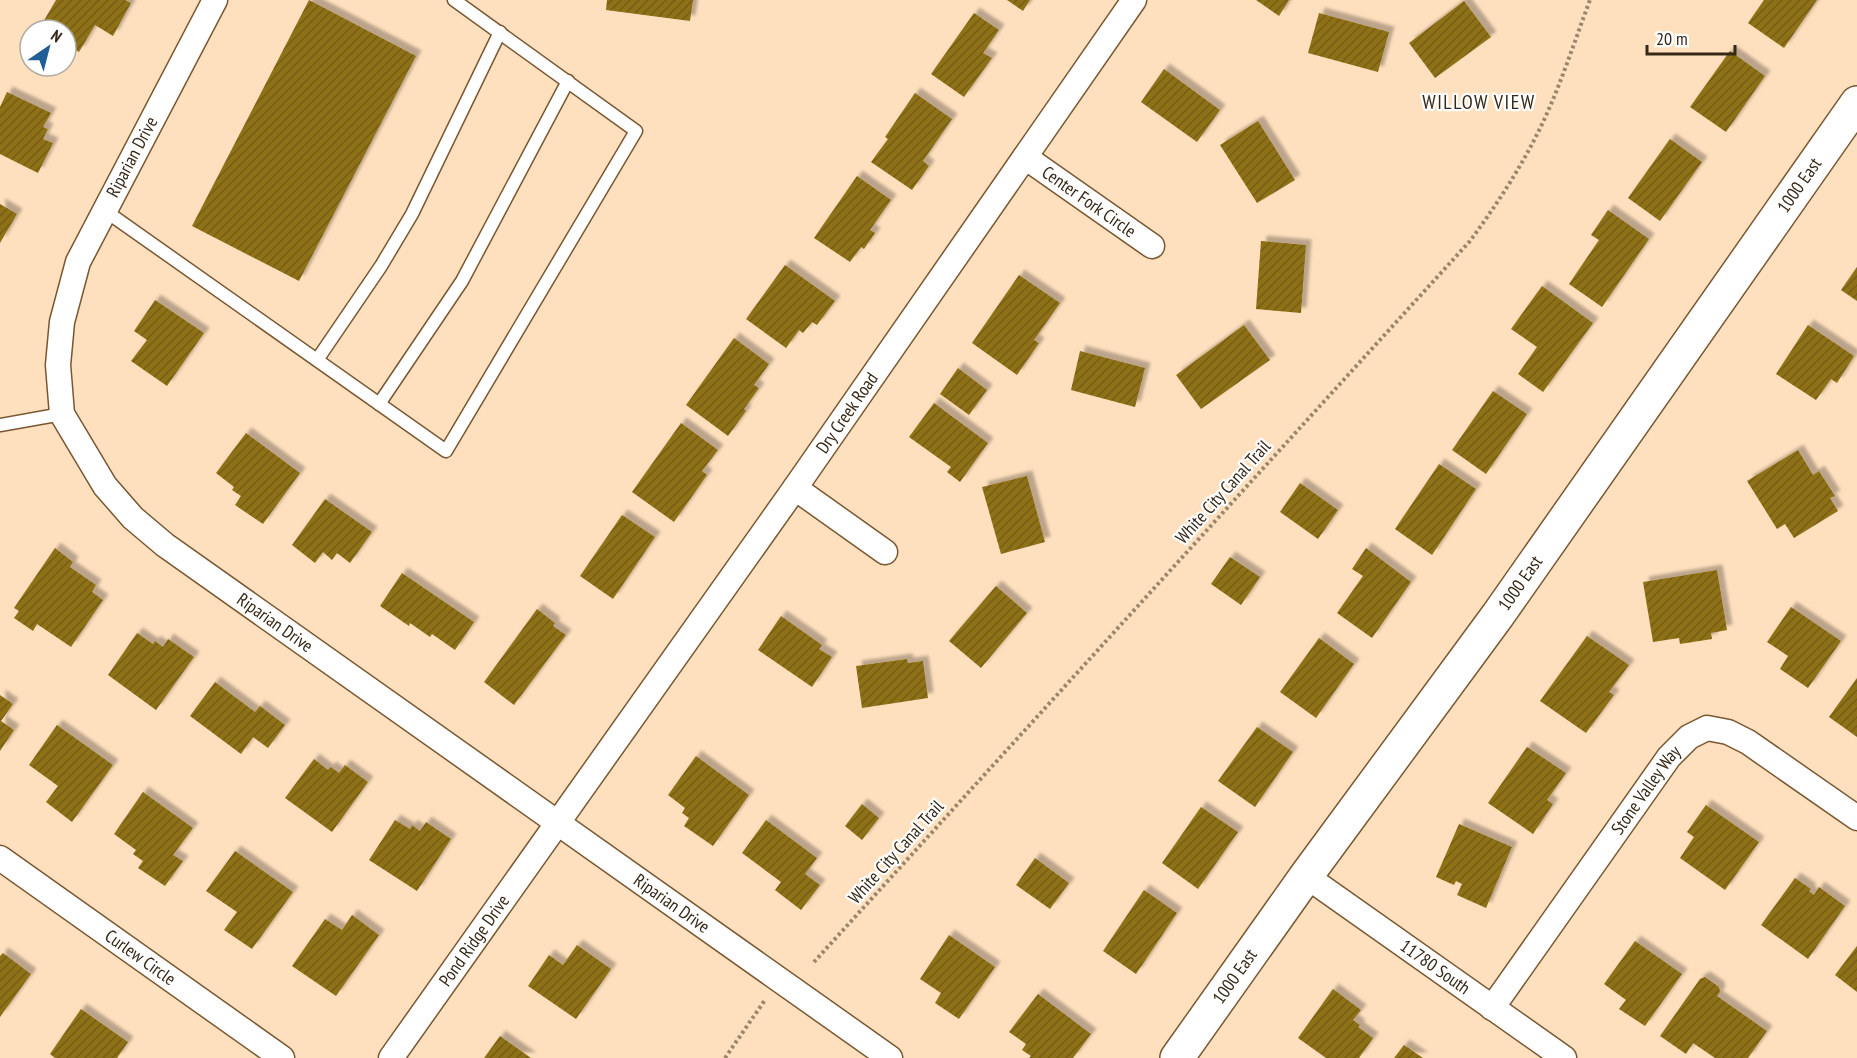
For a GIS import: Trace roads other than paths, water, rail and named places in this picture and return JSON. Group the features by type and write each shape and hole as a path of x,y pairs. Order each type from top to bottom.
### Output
{"street":[{"name":"Riparian Drive","path":"215,0 78,262 62,322 58,365 62,414 105,486 133,518 165,545 890,1058"},
{"name":"Dry Creek Road","path":"557,822 795,488 1134,0"},
{"name":"1000 East","path":"1177,1058 1306,876 1498,615 1857,103"},
{"name":"Center Fork Circle","path":"1025,157 1152,246"},
{"path":"795,488 885,552"},
{"name":"Stone Valley Way","path":"1492,1008 1670,757 1689,737 1707,728 1728,732 1748,742 1857,818"},
{"name":"Pond Ridge Drive","path":"391,1058 557,822"},
{"name":"Curlew Circle","path":"0,858 282,1058"},
{"name":"11780 South","path":"1306,876 1564,1058"}],"lane":[{"path":"104,210 446,451 636,131 454,0"},
{"path":"317,360 381,266 412,214 500,33"},
{"path":"379,404 462,281 568,81"},
{"path":"0,425 62,414"}],"district":[{"name":"WILLOW VIEW","path":"1479,102"}]}
